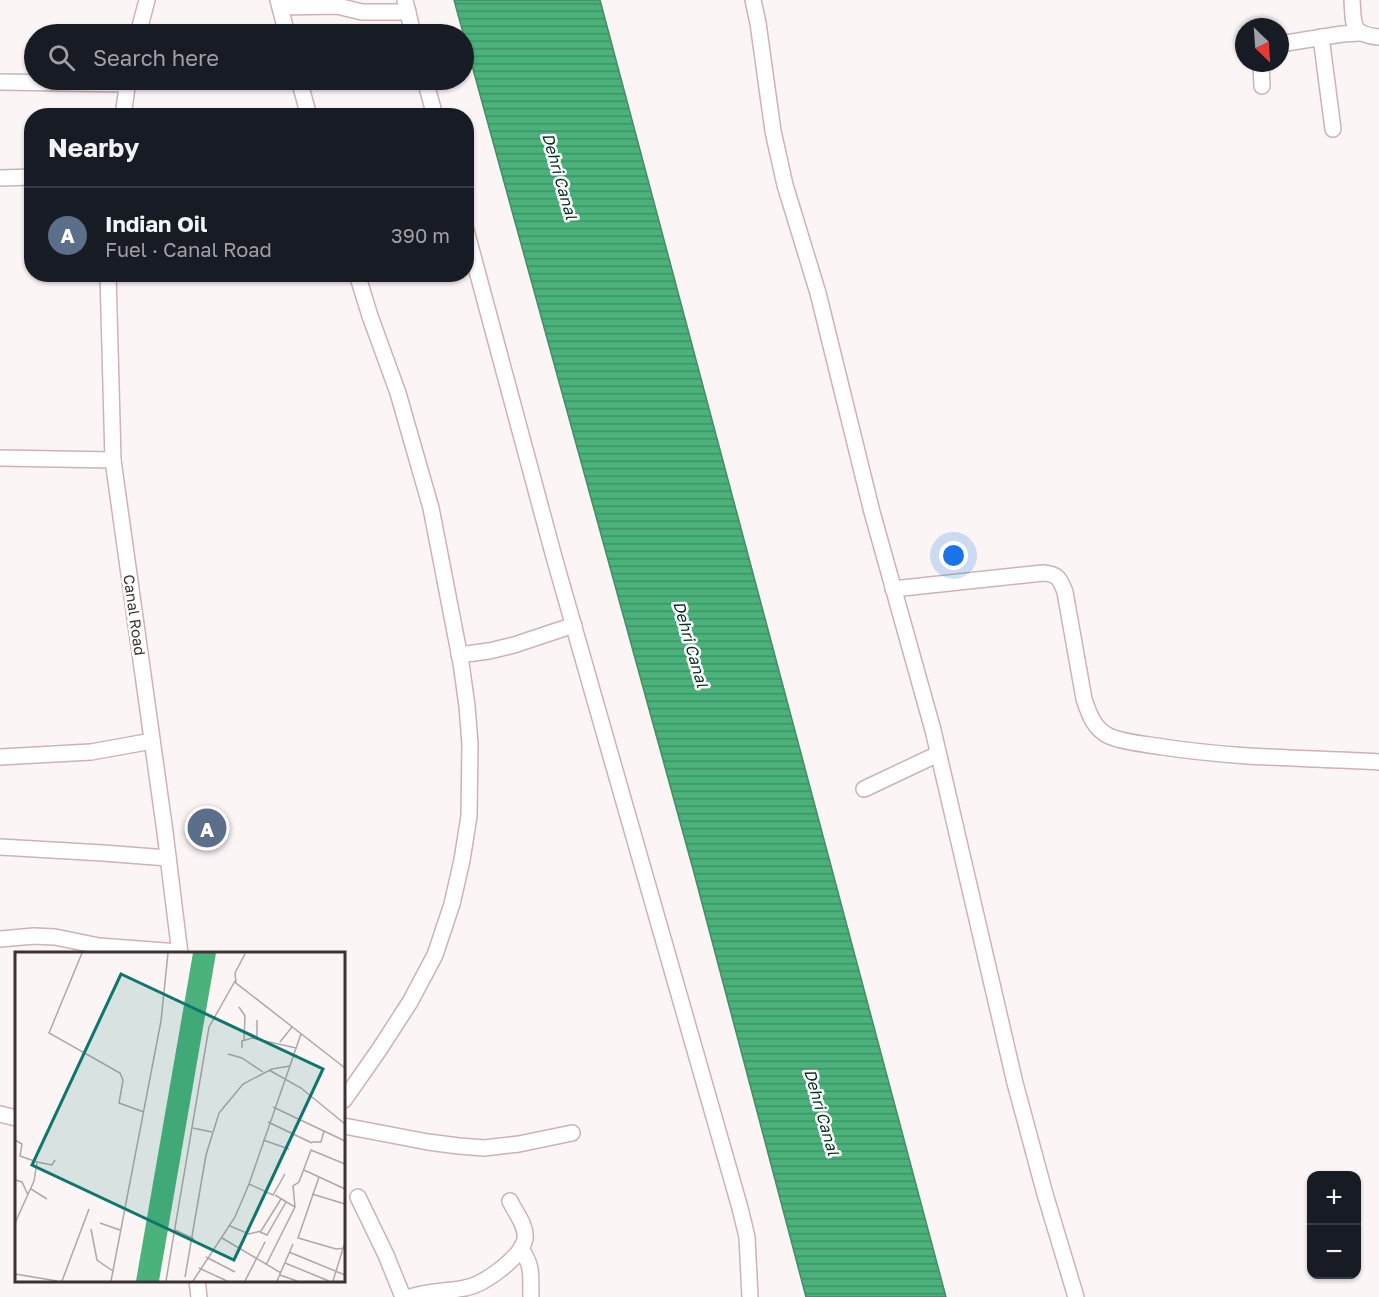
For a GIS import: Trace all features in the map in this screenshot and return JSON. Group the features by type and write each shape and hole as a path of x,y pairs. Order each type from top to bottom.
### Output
{"street":[{"path":"141,24 147,0"},
{"path":"753,0 760,32 778,158 818,293 857,454 938,754 1015,1083 1076,1297"},
{"path":"1352,0 1356,28 1366,36 1379,37"},
{"path":"284,24 279,4 337,6 362,12 406,6 410,24"},
{"path":"1289,42 1360,33"},
{"path":"1321,37 1333,129"},
{"path":"1261,72 1262,86"},
{"path":"0,82 24,82"},
{"path":"124,108 126,90"},
{"path":"302,90 307,108"},
{"path":"428,90 433,108"},
{"path":"0,178 24,177"},
{"path":"474,259 574,625 740,1208 747,1237 750,1297"},
{"name":"Canal Road","path":"108,282 113,460 179,952"},
{"path":"345,1099 410,1002 435,955 452,904 462,861 469,816 470,777 467,706 431,508 398,393 359,282"},
{"path":"0,459 113,460"},
{"path":"893,589 1043,573 1052,574 1060,580 1065,592 1084,699 1097,728 1109,736 1174,748 1238,755 1379,762"},
{"path":"459,655 506,647 574,625"},
{"path":"0,757 91,752 152,741"},
{"path":"864,789 938,754"},
{"path":"0,847 168,858"},
{"path":"0,939 55,937 99,946 168,952"},
{"path":"0,1114 15,1118"},
{"path":"345,1126 438,1143 484,1148 572,1133"},
{"path":"358,1197 403,1297"},
{"path":"410,1297 430,1291 447,1293 481,1283 521,1249 525,1240 525,1232 510,1201"},
{"path":"521,1249 531,1268 531,1297"},
{"path":"196,1282 199,1297"}],"water":[{"name":"Dehri Canal","path":"454,0 600,0 946,1297 806,1297 693,869 474,73 474,24 461,24"}],"place":[{"name":"Indian Oil","path":"207,828"}]}
